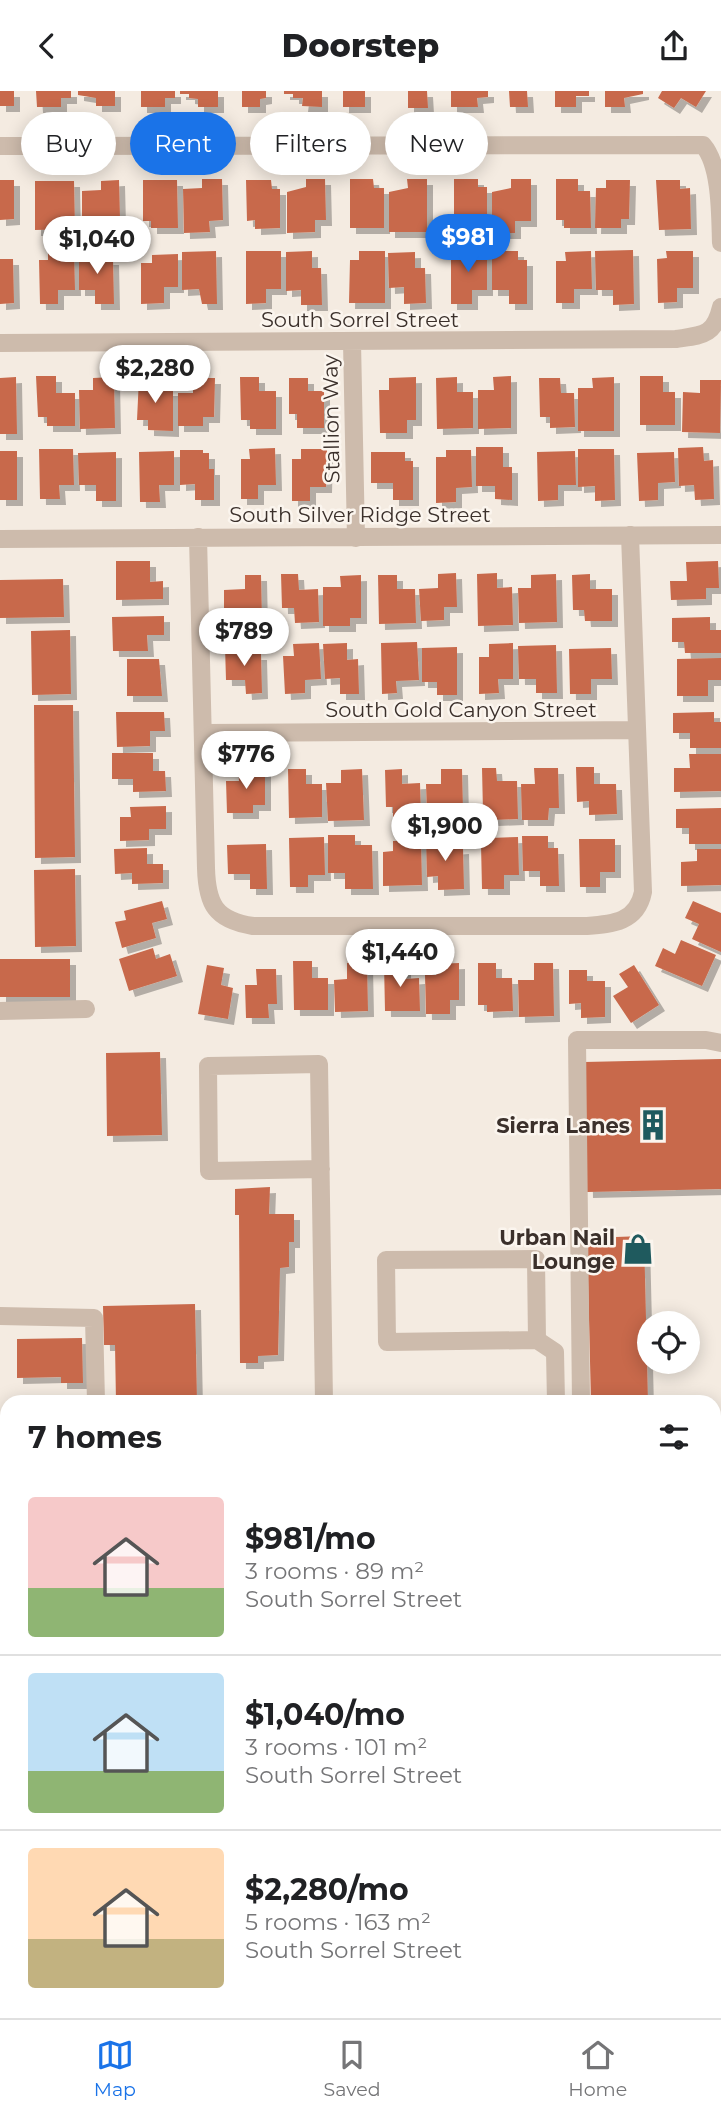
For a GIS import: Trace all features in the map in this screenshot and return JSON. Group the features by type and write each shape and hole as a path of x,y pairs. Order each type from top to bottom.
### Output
{"street":[{"path":"0,146 704,145 715,160 718,172 721,243"},
{"name":"South Sorrel Street","path":"0,343 676,339 708,332 719,315"},
{"name":"Stallion Way","path":"352,342 356,538"},
{"path":"198,537 207,888 214,908 239,924 253,926 587,926 626,919 641,903 643,892 630,535"},
{"name":"South Silver Ridge Street","path":"0,539 721,535"},
{"name":"South Gold Canyon Street","path":"202,733 637,730"},
{"path":"0,1011 86,1009"},
{"path":"581,1395 577,1040 706,1040 721,1043"},
{"path":"321,1169 209,1171 208,1066 319,1064 321,1169 324,1395"},
{"path":"537,1340 536,1259 386,1260 387,1342 537,1340 555,1352 556,1395"},
{"path":"0,1316 94,1318 96,1395"}],"building":[{"path":"0,91 14,91 14,106 0,106"},
{"path":"36,91 71,91 71,98 61,98 61,107 37,107"},
{"path":"78,91 115,91 115,106 96,106 96,98 78,95"},
{"path":"141,91 175,91 175,98 165,98 165,107 141,107"},
{"path":"180,91 218,91 218,107 198,107 198,99 189,98 189,94 180,94"},
{"path":"242,91 266,91 266,98 260,99 260,107 242,107"},
{"path":"284,91 322,91 322,107 302,106 303,98 293,98 293,94 284,94"},
{"path":"343,91 365,91 365,107 343,107"},
{"path":"408,91 427,91 428,108 408,108"},
{"path":"451,91 488,91 488,97 477,98 478,107 451,107"},
{"path":"509,91 527,91 528,107 510,107"},
{"path":"555,91 589,91 589,96 576,96 576,107 555,107"},
{"path":"605,91 643,91 643,94 624,98 625,107 605,107"},
{"path":"662,91 706,91 696,107 681,98 674,108 658,98"},
{"path":"202,179 222,179 223,220 209,221 210,232 184,233 183,189 202,188"},
{"path":"306,179 325,179 326,220 315,220 315,232 287,233 287,192 306,187"},
{"path":"350,179 373,179 374,188 384,188 384,228 350,228"},
{"path":"407,179 427,179 427,232 389,232 389,192 408,188"},
{"path":"454,179 478,179 478,187 487,187 487,228 462,228 462,219 454,219"},
{"path":"511,179 531,179 531,221 515,221 515,233 492,233 492,192 511,188"},
{"path":"556,179 578,179 578,191 590,191 591,228 564,228 564,220 556,220"},
{"path":"0,180 14,180 14,219 0,220"},
{"path":"119,180 120,219 105,220 105,231 82,232 82,191 101,190 101,181"},
{"path":"143,180 177,180 178,228 151,228 151,221 143,221"},
{"path":"246,180 271,180 272,189 280,189 280,228 255,229 255,220 247,221"},
{"path":"606,180 630,180 629,219 621,219 621,228 595,228 596,188 606,188"},
{"path":"656,180 680,180 680,189 690,188 691,229 659,230"},
{"path":"35,181 74,181 75,229 35,230"},
{"path":"451,249 487,249 487,290 472,290 472,304 451,304"},
{"path":"74,250 75,290 58,290 58,304 40,304 39,260 48,260 48,251"},
{"path":"633,250 634,304 613,305 613,290 596,290 595,251"},
{"path":"216,251 217,304 202,304 199,289 182,290 182,252"},
{"path":"246,251 281,251 281,289 266,289 266,303 246,304"},
{"path":"312,251 312,268 321,268 322,305 301,305 301,290 286,291 286,252"},
{"path":"359,251 385,251 385,303 349,303 350,260 359,260"},
{"path":"492,251 518,251 518,260 527,260 527,304 509,304 509,290 492,290"},
{"path":"591,251 592,289 574,289 574,303 556,303 556,261 566,261 565,252"},
{"path":"666,251 693,251 693,288 677,288 677,302 658,303 657,259 667,258"},
{"path":"79,252 104,252 104,259 113,259 114,304 95,304 95,290 79,290"},
{"path":"415,252 415,268 425,268 426,303 404,304 404,287 389,288 388,253"},
{"path":"178,254 178,287 164,287 164,303 141,304 141,263 152,263 152,255"},
{"path":"0,259 13,259 14,303 0,304"},
{"path":"36,376 56,376 56,393 75,393 75,426 47,426 47,417 38,417"},
{"path":"511,376 511,428 478,429 478,390 494,390 493,377"},
{"path":"640,376 663,376 663,392 675,392 675,425 640,425"},
{"path":"16,377 17,434 0,434 0,378"},
{"path":"114,377 115,428 80,429 79,390 93,390 93,378"},
{"path":"240,377 259,377 259,391 276,391 276,429 250,429 250,420 241,420"},
{"path":"416,377 416,420 407,420 407,433 380,433 379,390 389,390 389,378"},
{"path":"457,377 457,392 473,392 473,428 437,429 436,378"},
{"path":"614,377 614,431 578,431 578,388 593,388 592,378"},
{"path":"139,378 159,378 159,390 173,390 173,431 148,430 148,420 137,420"},
{"path":"193,378 215,378 214,417 203,417 203,426 178,426 178,393 193,393"},
{"path":"289,378 308,378 308,391 324,391 324,428 297,428 297,414 289,414"},
{"path":"539,378 560,378 561,393 574,393 575,427 550,428 550,417 540,417"},
{"path":"700,380 721,380 720,433 682,432 683,392 700,393"},
{"path":"476,447 503,447 503,467 512,467 512,500 495,499 495,486 476,486"},
{"path":"703,447 704,461 713,460 714,499 695,500 694,485 679,486 678,448"},
{"path":"275,448 276,485 258,485 258,499 241,499 241,459 250,459 249,449"},
{"path":"39,449 73,449 74,485 59,485 60,499 40,499"},
{"path":"301,449 327,449 326,487 310,487 310,501 292,501 292,459 301,459"},
{"path":"578,449 614,449 615,500 595,501 595,486 578,487"},
{"path":"180,450 203,450 203,453 209,453 209,469 214,469 214,500 195,500 195,484 180,485"},
{"path":"446,450 471,450 472,487 456,488 456,502 436,503 436,457 446,457"},
{"path":"0,451 17,451 17,500 0,500"},
{"path":"174,451 174,485 159,485 160,502 140,502 139,452"},
{"path":"575,451 576,485 558,485 558,500 538,501 537,452"},
{"path":"116,452 116,501 96,501 96,485 79,485 78,453"},
{"path":"371,452 405,452 405,461 413,461 413,500 393,500 393,483 371,483"},
{"path":"674,452 675,482 658,483 658,500 639,501 637,453"},
{"path":"116,561 150,561 150,582 163,581 163,599 116,600"},
{"path":"718,561 719,588 706,588 706,599 671,600 670,581 687,581 686,562"},
{"path":"456,573 457,607 444,607 444,620 421,621 419,589 438,588 438,574"},
{"path":"497,573 497,588 512,587 513,625 478,626 477,574"},
{"path":"281,574 298,574 299,590 318,589 319,622 295,623 294,608 282,608"},
{"path":"556,574 557,622 519,623 518,588 531,588 531,575"},
{"path":"590,574 590,589 612,589 612,621 585,621 584,610 573,610 572,575"},
{"path":"245,575 261,575 262,621 224,622 224,590 245,589"},
{"path":"361,575 361,618 350,618 350,626 323,626 323,587 341,587 340,576"},
{"path":"378,575 397,575 397,589 415,589 416,623 379,624"},
{"path":"63,579 64,617 0,618 0,580"},
{"path":"164,616 164,635 147,635 148,651 113,651 112,617"},
{"path":"710,617 710,630 721,630 721,653 685,653 684,642 672,642 672,618"},
{"path":"70,630 71,694 32,695 31,631"},
{"path":"417,642 419,680 396,681 397,693 382,694 381,643"},
{"path":"319,643 321,679 305,680 305,693 285,694 283,656 294,656 293,644"},
{"path":"347,643 347,660 358,659 359,694 340,694 340,678 325,679 323,644"},
{"path":"513,643 513,679 498,679 499,693 479,694 479,657 489,657 489,644"},
{"path":"556,645 557,693 536,693 536,679 519,679 518,646"},
{"path":"225,646 249,646 250,654 261,654 262,693 246,694 245,680 226,680"},
{"path":"457,647 457,695 437,695 437,682 422,682 422,648"},
{"path":"611,648 612,679 591,679 591,694 570,694 569,649"},
{"path":"721,658 721,680 708,680 708,696 677,696 677,659"},
{"path":"127,659 159,659 162,696 127,696"},
{"path":"34,705 73,705 75,857 35,858"},
{"path":"116,712 164,712 165,731 150,731 150,746 117,747"},
{"path":"714,712 714,722 721,722 721,748 690,748 690,733 673,733 673,713"},
{"path":"112,753 153,753 153,771 165,771 166,791 133,792 133,779 112,779"},
{"path":"689,754 721,754 721,791 674,792 674,768 690,768"},
{"path":"238,767 265,767 265,805 253,805 253,813 227,813 226,781 239,781"},
{"path":"576,767 594,767 594,784 616,784 617,814 589,815 589,801 577,802"},
{"path":"482,768 496,768 497,781 517,781 518,819 492,820 492,812 483,812"},
{"path":"534,768 558,768 559,808 549,808 548,820 522,820 521,784 535,784"},
{"path":"288,769 306,769 306,784 322,784 322,817 289,818"},
{"path":"362,769 364,820 328,821 326,783 341,783 341,770"},
{"path":"402,769 402,784 420,783 421,818 393,818 393,807 386,807 385,770"},
{"path":"441,769 462,769 463,810 452,810 452,820 427,820 426,784 441,784"},
{"path":"166,806 166,829 149,829 149,840 120,841 120,817 131,817 130,807"},
{"path":"721,808 721,844 689,844 689,828 676,828 676,809"},
{"path":"328,835 355,835 355,845 372,845 373,889 345,889 345,873 328,873"},
{"path":"449,835 449,849 463,848 464,889 438,890 438,876 427,877 426,836"},
{"path":"522,836 548,836 548,848 558,848 559,886 540,886 540,871 523,871"},
{"path":"324,837 325,875 308,875 308,887 290,887 289,838"},
{"path":"518,837 519,875 504,875 504,889 482,889 481,844 490,844 490,838"},
{"path":"579,839 615,839 615,872 600,872 600,887 580,887"},
{"path":"421,840 422,885 383,886 383,852 393,851 393,841"},
{"path":"266,844 267,889 250,889 250,874 228,874 227,845"},
{"path":"147,848 147,864 163,864 163,883 132,884 132,873 115,874 114,849"},
{"path":"697,849 721,849 721,885 681,886 681,862 697,861"},
{"path":"75,869 76,946 35,947 34,870"},
{"path":"162,901 167,919 152,923 156,938 122,948 115,922 126,920 124,911"},
{"path":"693,901 721,913 721,952 692,939 699,924 685,918"},
{"path":"681,940 716,955 702,986 655,966 663,948 675,954"},
{"path":"153,948 156,959 170,954 177,976 129,991 119,959"},
{"path":"0,959 70,959 70,997 0,997"},
{"path":"293,961 312,961 312,978 328,978 328,1010 294,1010"},
{"path":"367,962 368,1011 335,1012 334,980 347,979 347,963"},
{"path":"384,963 405,963 405,979 419,978 420,1011 385,1011"},
{"path":"459,963 459,1000 450,1000 450,1014 426,1014 425,975 436,975 436,964"},
{"path":"478,963 496,963 496,978 512,978 513,1011 487,1012 487,1005 478,1005"},
{"path":"534,963 553,963 554,1016 519,1017 518,980 534,980"},
{"path":"207,965 224,968 221,985 233,988 228,1019 198,1014"},
{"path":"634,965 659,1005 631,1023 613,996 628,987 619,974"},
{"path":"256,969 276,969 277,1004 268,1004 269,1018 246,1018 245,985 257,985"},
{"path":"569,970 587,970 587,981 605,981 605,1017 581,1018 581,1003 569,1004"},
{"path":"160,1052 162,1135 107,1136 106,1053"},
{"name":"Sierra Lanes","path":"721,1059 721,1189 587,1192 584,1062"},
{"path":"270,1187 269,1214 294,1214 294,1242 289,1242 289,1267 280,1268 278,1355 258,1356 258,1363 240,1363 239,1215 235,1215 235,1189"},
{"path":"644,1236 646,1311 637,1311 637,1374 647,1374 648,1395 591,1395 587,1238"},
{"path":"195,1304 197,1395 116,1395 115,1345 104,1345 103,1306"},
{"path":"82,1338 83,1383 61,1383 61,1377 17,1378 17,1339"}],"place":[{"name":"Sierra Lanes","path":"653,1125"},
{"name":"Urban Nail Lounge","path":"638,1249"}]}
